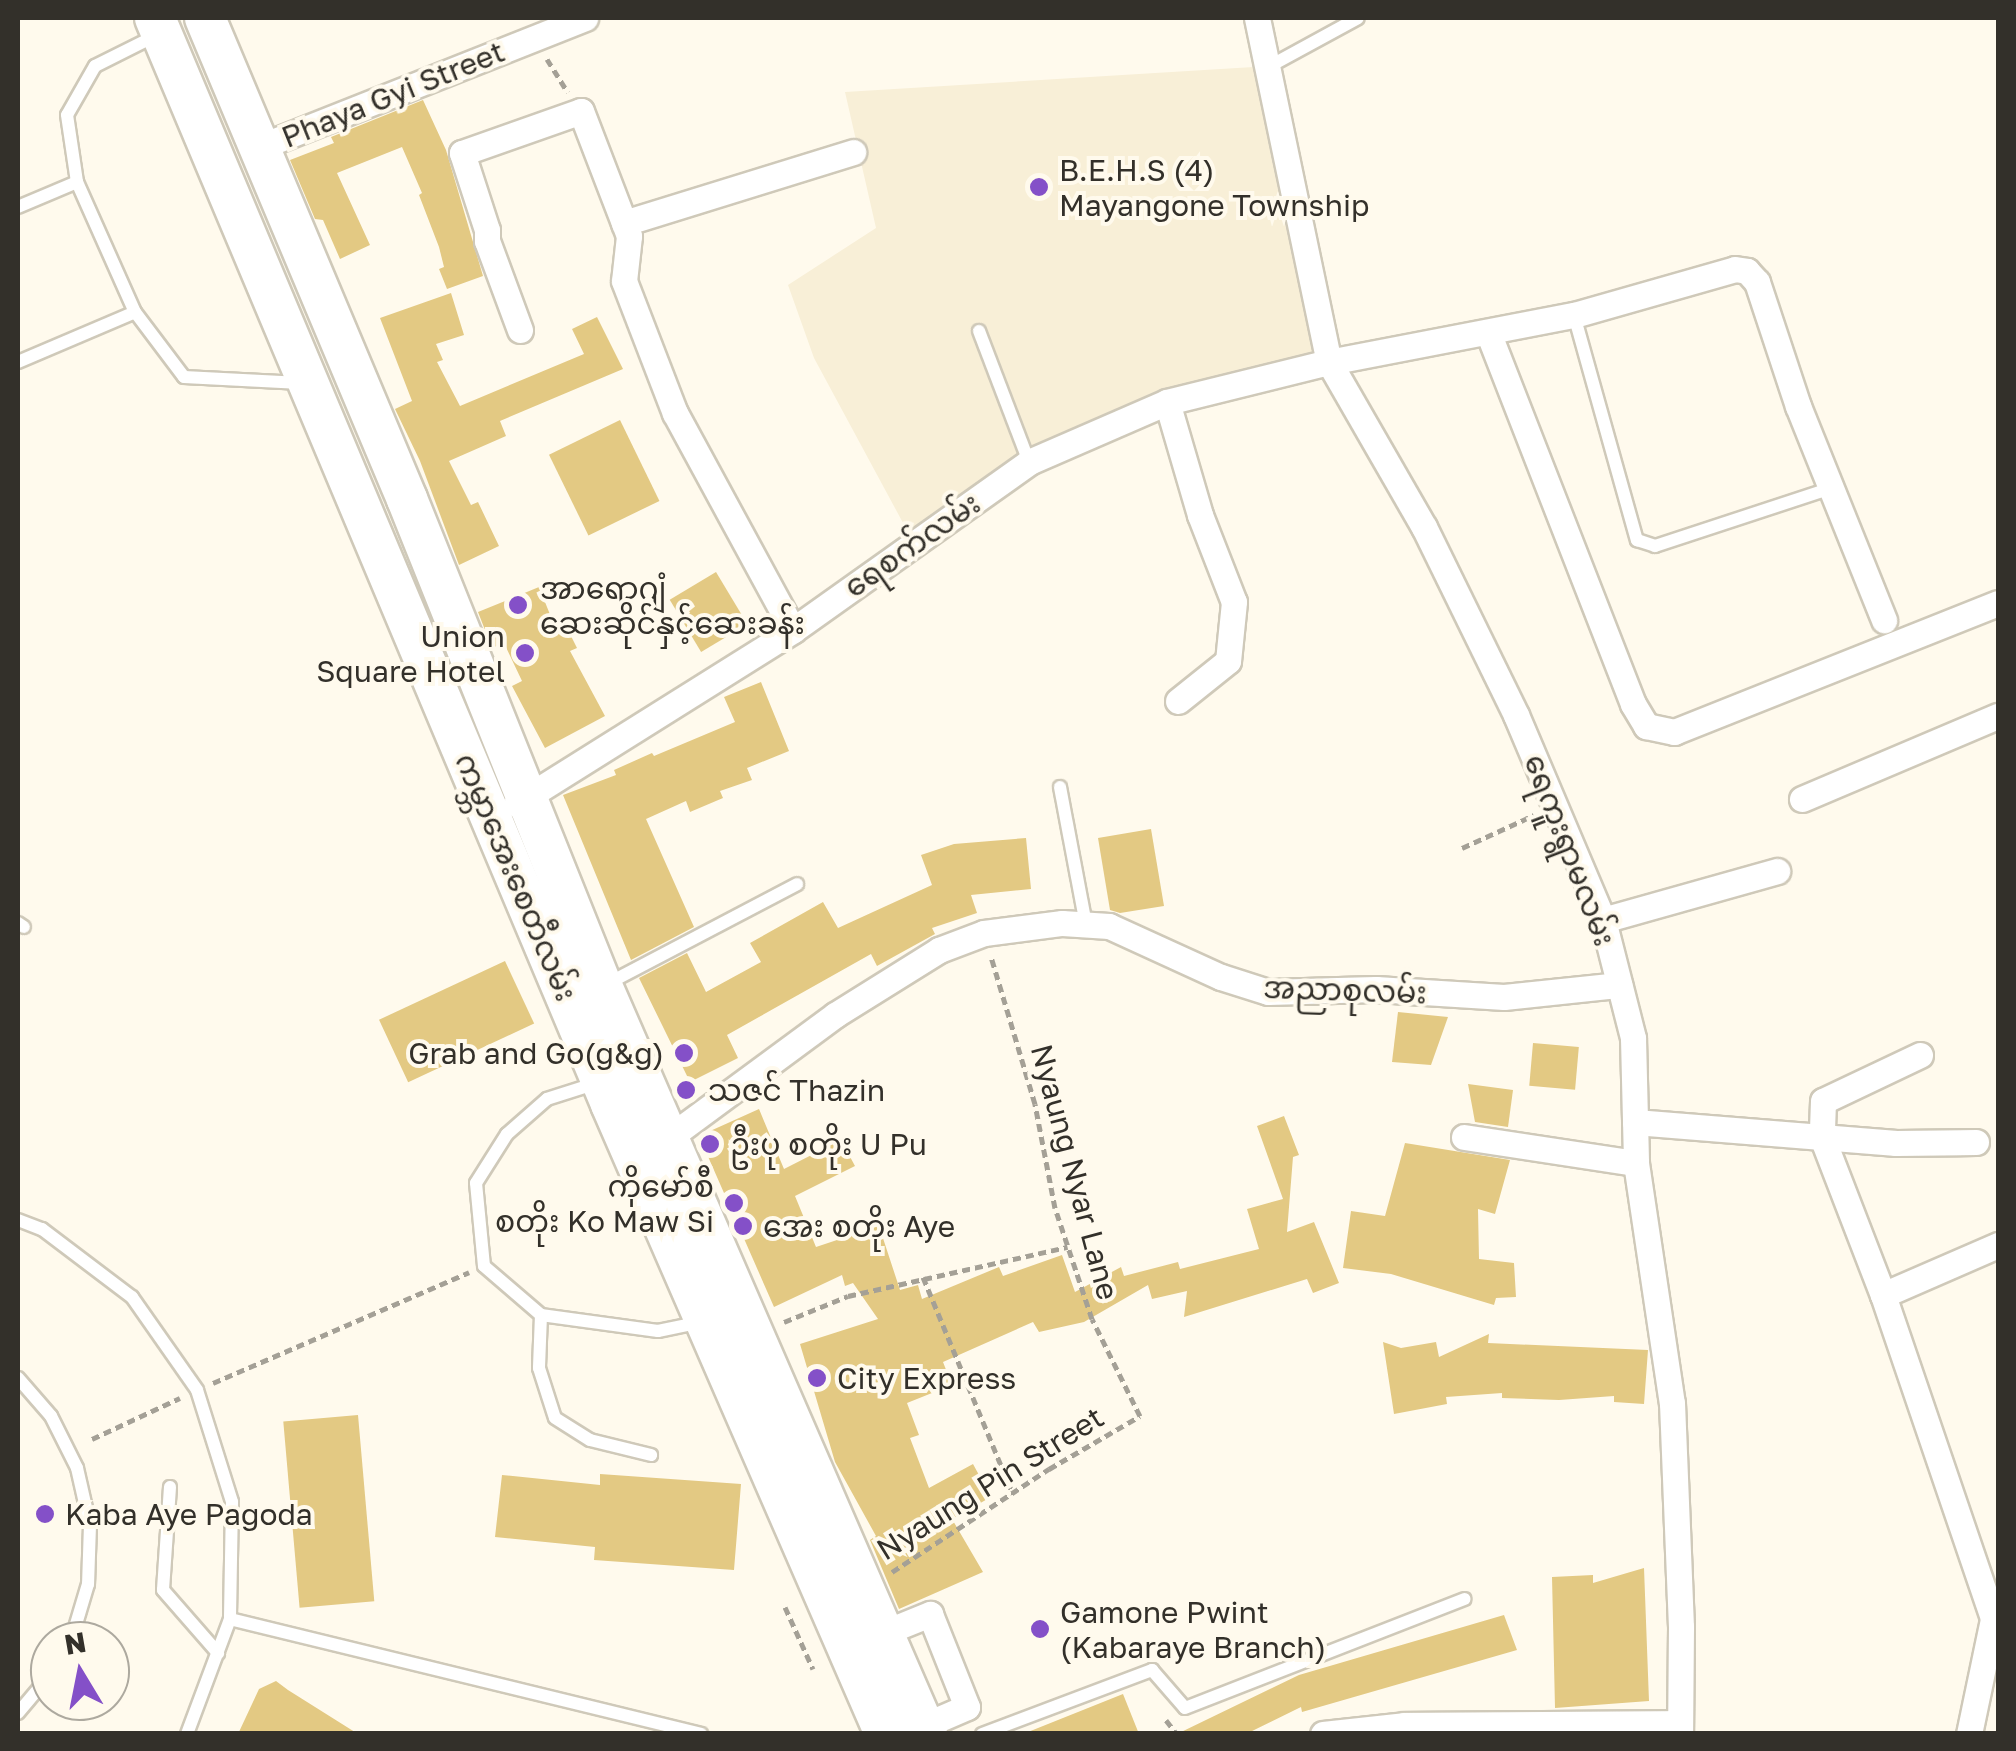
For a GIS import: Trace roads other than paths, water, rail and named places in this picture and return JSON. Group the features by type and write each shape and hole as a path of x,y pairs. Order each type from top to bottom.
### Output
{"main road":[{"path":"160,32 206,20"},
{"name":"ကမ္ဘာအေးစေတီလမ်း","path":"206,20 406,499 602,986 883,1633 912,1731"},
{"name":"ကမ္ဘာအေးစေတီလမ်း","path":"160,32 704,1321 912,1731"},
{"path":"311,388 355,376"},
{"path":"364,516 406,499"}],"street":[{"name":"Phaya Gyi Street","path":"257,148 585,18"},
{"name":"ရေကူးရွာမလမ်း","path":"1257,18 1330,362 1424,528 1555,805 1603,920 1633,1038 1636,1163 1672,1404 1680,1728"},
{"path":"520,330 486,241 487,230 462,153 581,111 629,236 624,281 675,413 793,630"},
{"path":"624,223 853,152"},
{"name":"ရေစက်လမ်း","path":"490,816 527,799 793,630 1029,462 1167,402 1330,362 1574,316 1735,269 1747,271 1757,282 1832,488"},
{"path":"1488,332 1633,704 1646,726 1674,732 1998,603"},
{"path":"1167,402 1200,515 1234,602 1234,632 1228,660 1178,700"},
{"path":"1832,488 1884,620"},
{"path":"1802,798 1998,716"},
{"path":"1603,920 1776,872"},
{"name":"အညာစုလမ်း","path":"667,1138 835,1016 939,950 984,932 1062,922 1109,926 1221,977 1268,992 1376,989 1504,997 1619,985"},
{"path":"1920,1056 1823,1101 1822,1137 1883,1295 1996,1618 1969,1734"},
{"path":"1635,1122 1896,1143 1976,1142"},
{"path":"1464,1137 1636,1163"},
{"path":"1883,1295 1998,1245"},
{"path":"1323,1734 1404,1725 1680,1728"}],"lane":[{"path":"1270,66 1358,18"},
{"path":"160,32 95,66 68,115 76,182 135,312 184,377 311,388"},
{"path":"18,207 76,182"},
{"path":"18,362 135,312"},
{"path":"1574,316 1637,540 1655,546 1832,488"},
{"path":"979,332 1029,462"},
{"path":"1060,787 1086,924"},
{"path":"602,986 797,884"},
{"path":"602,1081 548,1099 507,1134 476,1182 484,1266 541,1314 658,1331 704,1321"},
{"path":"18,1220 42,1229 132,1298 197,1390 232,1502 230,1619 186,1734"},
{"path":"541,1314 539,1368 556,1418 590,1440 651,1455"},
{"path":"18,1378 51,1416 78,1468 90,1525 88,1584 76,1621"},
{"path":"170,1488 163,1590 218,1654"},
{"path":"982,1734 1152,1670 1186,1708 1465,1599"},
{"path":"230,1619 701,1734"}],"place":[{"name":"B.E.H.S (4) Mayangone Township","path":"1039,187"},
{"name":"အာရောဂျံ ဆေးဆိုင်နှင့်ဆေးခန်း","path":"518,605"},
{"name":"Union Square Hotel","path":"525,653"},
{"name":"Grab and Go(g&g)","path":"684,1053"},
{"name":"သဇင် Thazin","path":"686,1090"},
{"name":"ဦးပု စတိုး U Pu","path":"710,1144"},
{"name":"ကိုမော်စီ စတိုး Ko Maw Si","path":"734,1203"},
{"name":"အေး စတိုး Aye","path":"743,1226"},
{"name":"City Express","path":"817,1378"},
{"name":"Kaba Aye Pagoda","path":"45,1514"},
{"name":"Gamone Pwint (Kabaraye Branch)","path":"1040,1629"}]}
